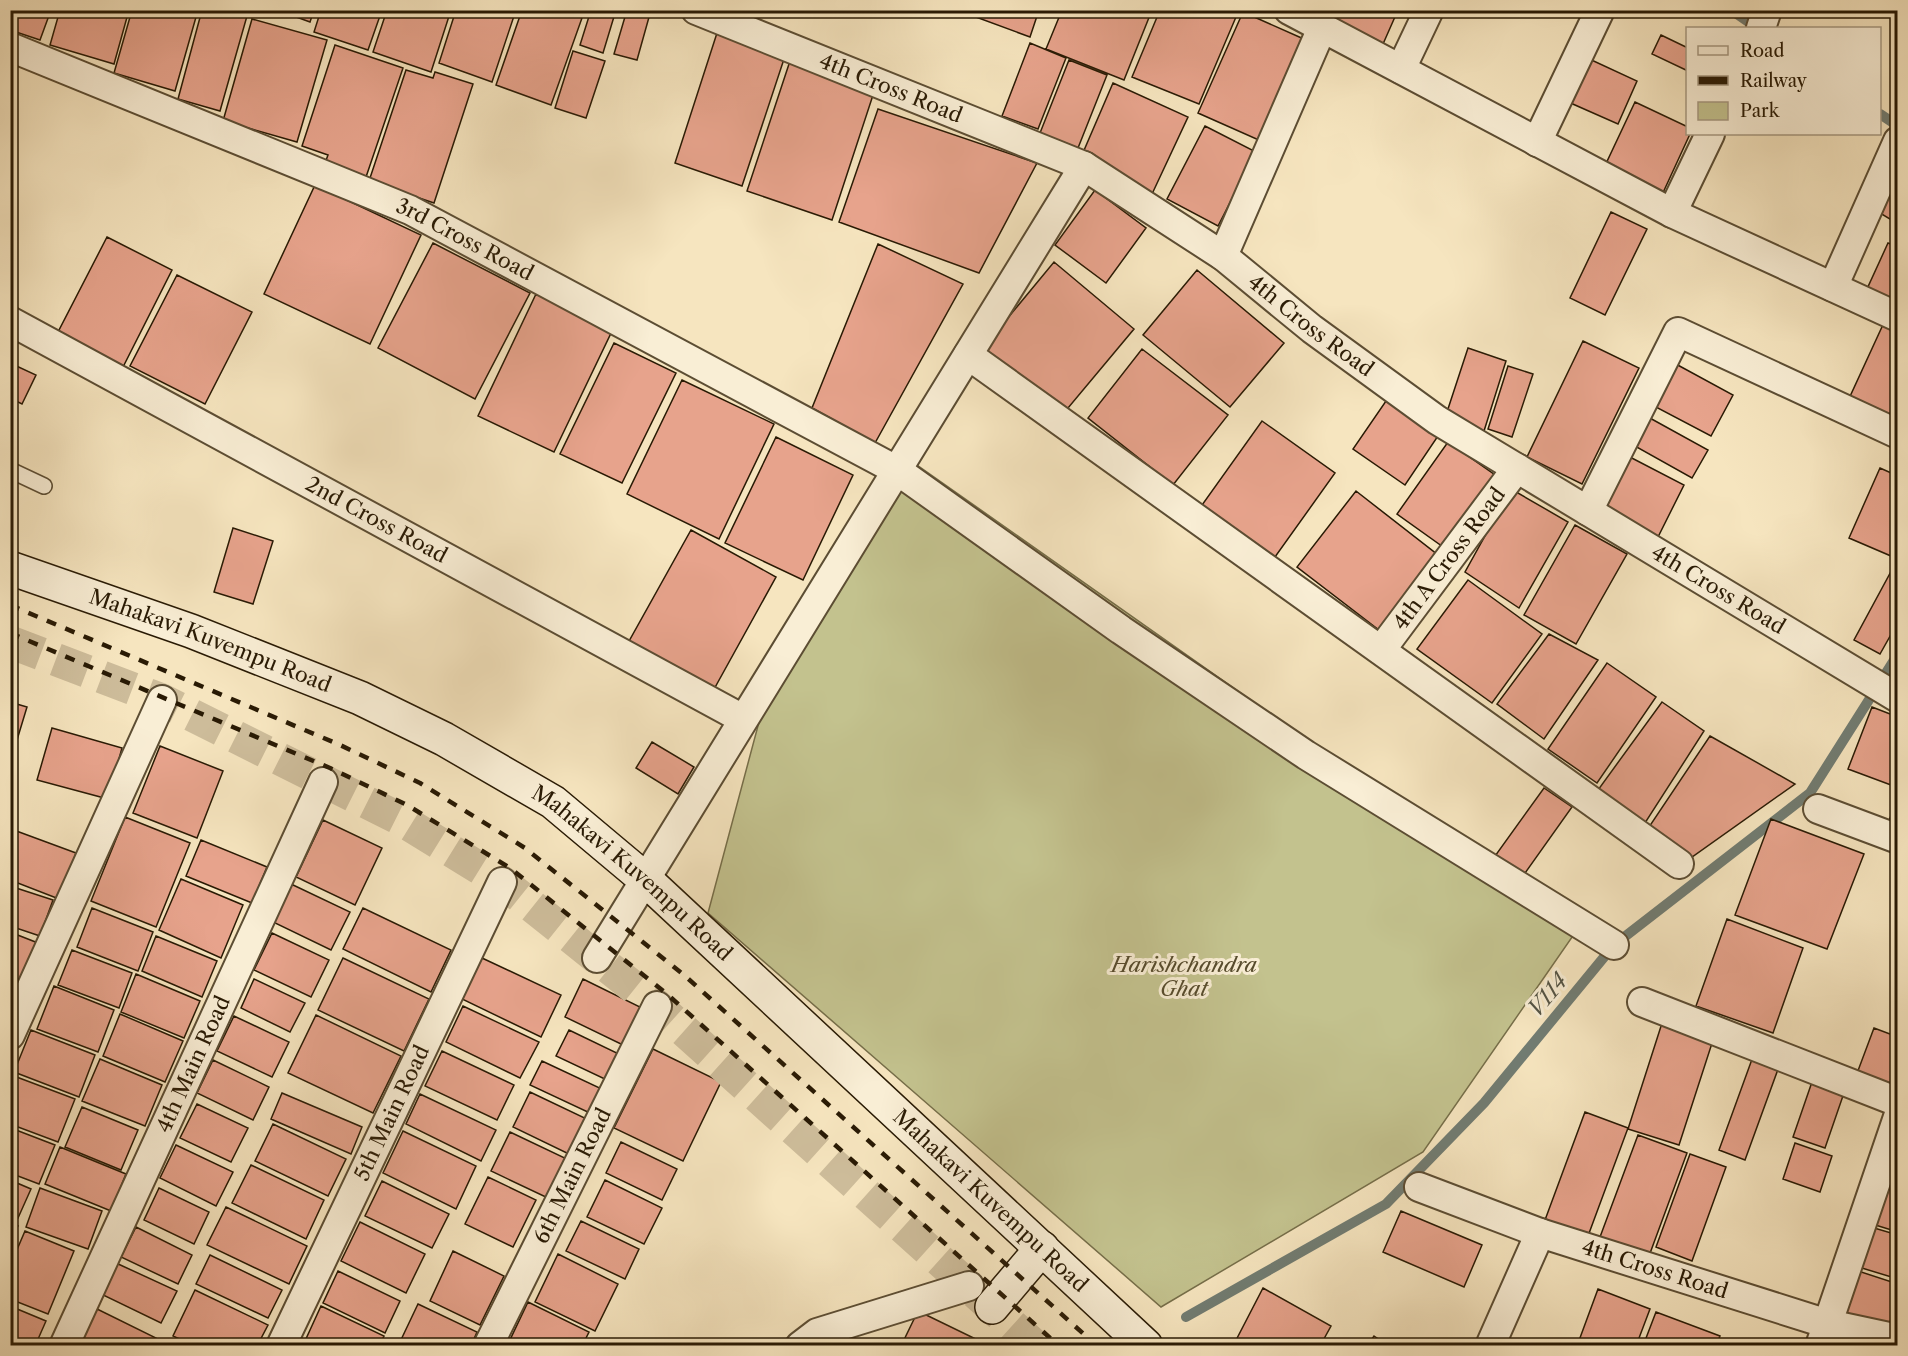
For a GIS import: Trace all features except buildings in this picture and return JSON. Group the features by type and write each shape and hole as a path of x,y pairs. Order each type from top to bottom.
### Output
{"main road":[{"name":"Mahakavi Kuvempu Road","path":"10,568 191,631 360,698 444,739 553,802 646,880 1146,1346"},
{"path":"981,1297 1042,1248"}],"street":[{"name":"4th Cross Road","path":"696,10 1084,166 1223,256 1312,329 1408,399 1587,511 1898,698"},
{"path":"1289,10 1672,213 1898,317"},
{"path":"1401,69 1429,10"},
{"path":"1537,142 1600,10"},
{"path":"1761,27 1767,10"},
{"path":"1223,256 1322,28"},
{"name":"3rd Cross Road","path":"10,47 410,210 898,471 1121,630 1306,755 1614,945"},
{"path":"1672,213 1710,135"},
{"path":"1833,287 1897,143"},
{"path":"597,957 1084,166"},
{"name":"2nd Cross Road","path":"10,321 743,719"},
{"path":"1587,511 1678,332 1898,434"},
{"path":"968,355 1679,864"},
{"name":"4th A Cross Road","path":"1381,650 1517,468"},
{"path":"10,1035 162,700"},
{"name":"4th Main Road","path":"64,1346 323,783"},
{"path":"1818,809 1898,839"},
{"name":"5th Main Road","path":"281,1346 502,882"},
{"path":"1642,1002 1898,1102"},
{"name":"6th Main Road","path":"488,1346 657,1006"},
{"path":"1824,1335 1898,1117"},
{"name":"4th Cross Road","path":"1419,1187 1824,1335 1898,1339"},
{"path":"1490,1346 1540,1233"},
{"path":"800,1346 817,1334 981,1297"}],"lane":[{"path":"10,470 44,486"}],"green space":[{"name":"Harishchandra Ghat","path":"917,465 1577,930 1423,1152 1161,1307 708,913 759,722"}],"waterway":[{"path":"1731,10 1756,27"},
{"path":"1881,115 1898,126"},
{"name":"V114","path":"1186,1317 1386,1204 1484,1103 1614,945 1810,793 1898,654"}],"tunnel":[{"path":"10,642 162,700 400,819 502,882 657,1006 1035,1346"}],"railway":[{"path":"10,605 340,745 420,783 525,848 684,975 1097,1346"},
{"path":"10,633 330,768 407,805 510,868 667,994 1059,1346"}]}
